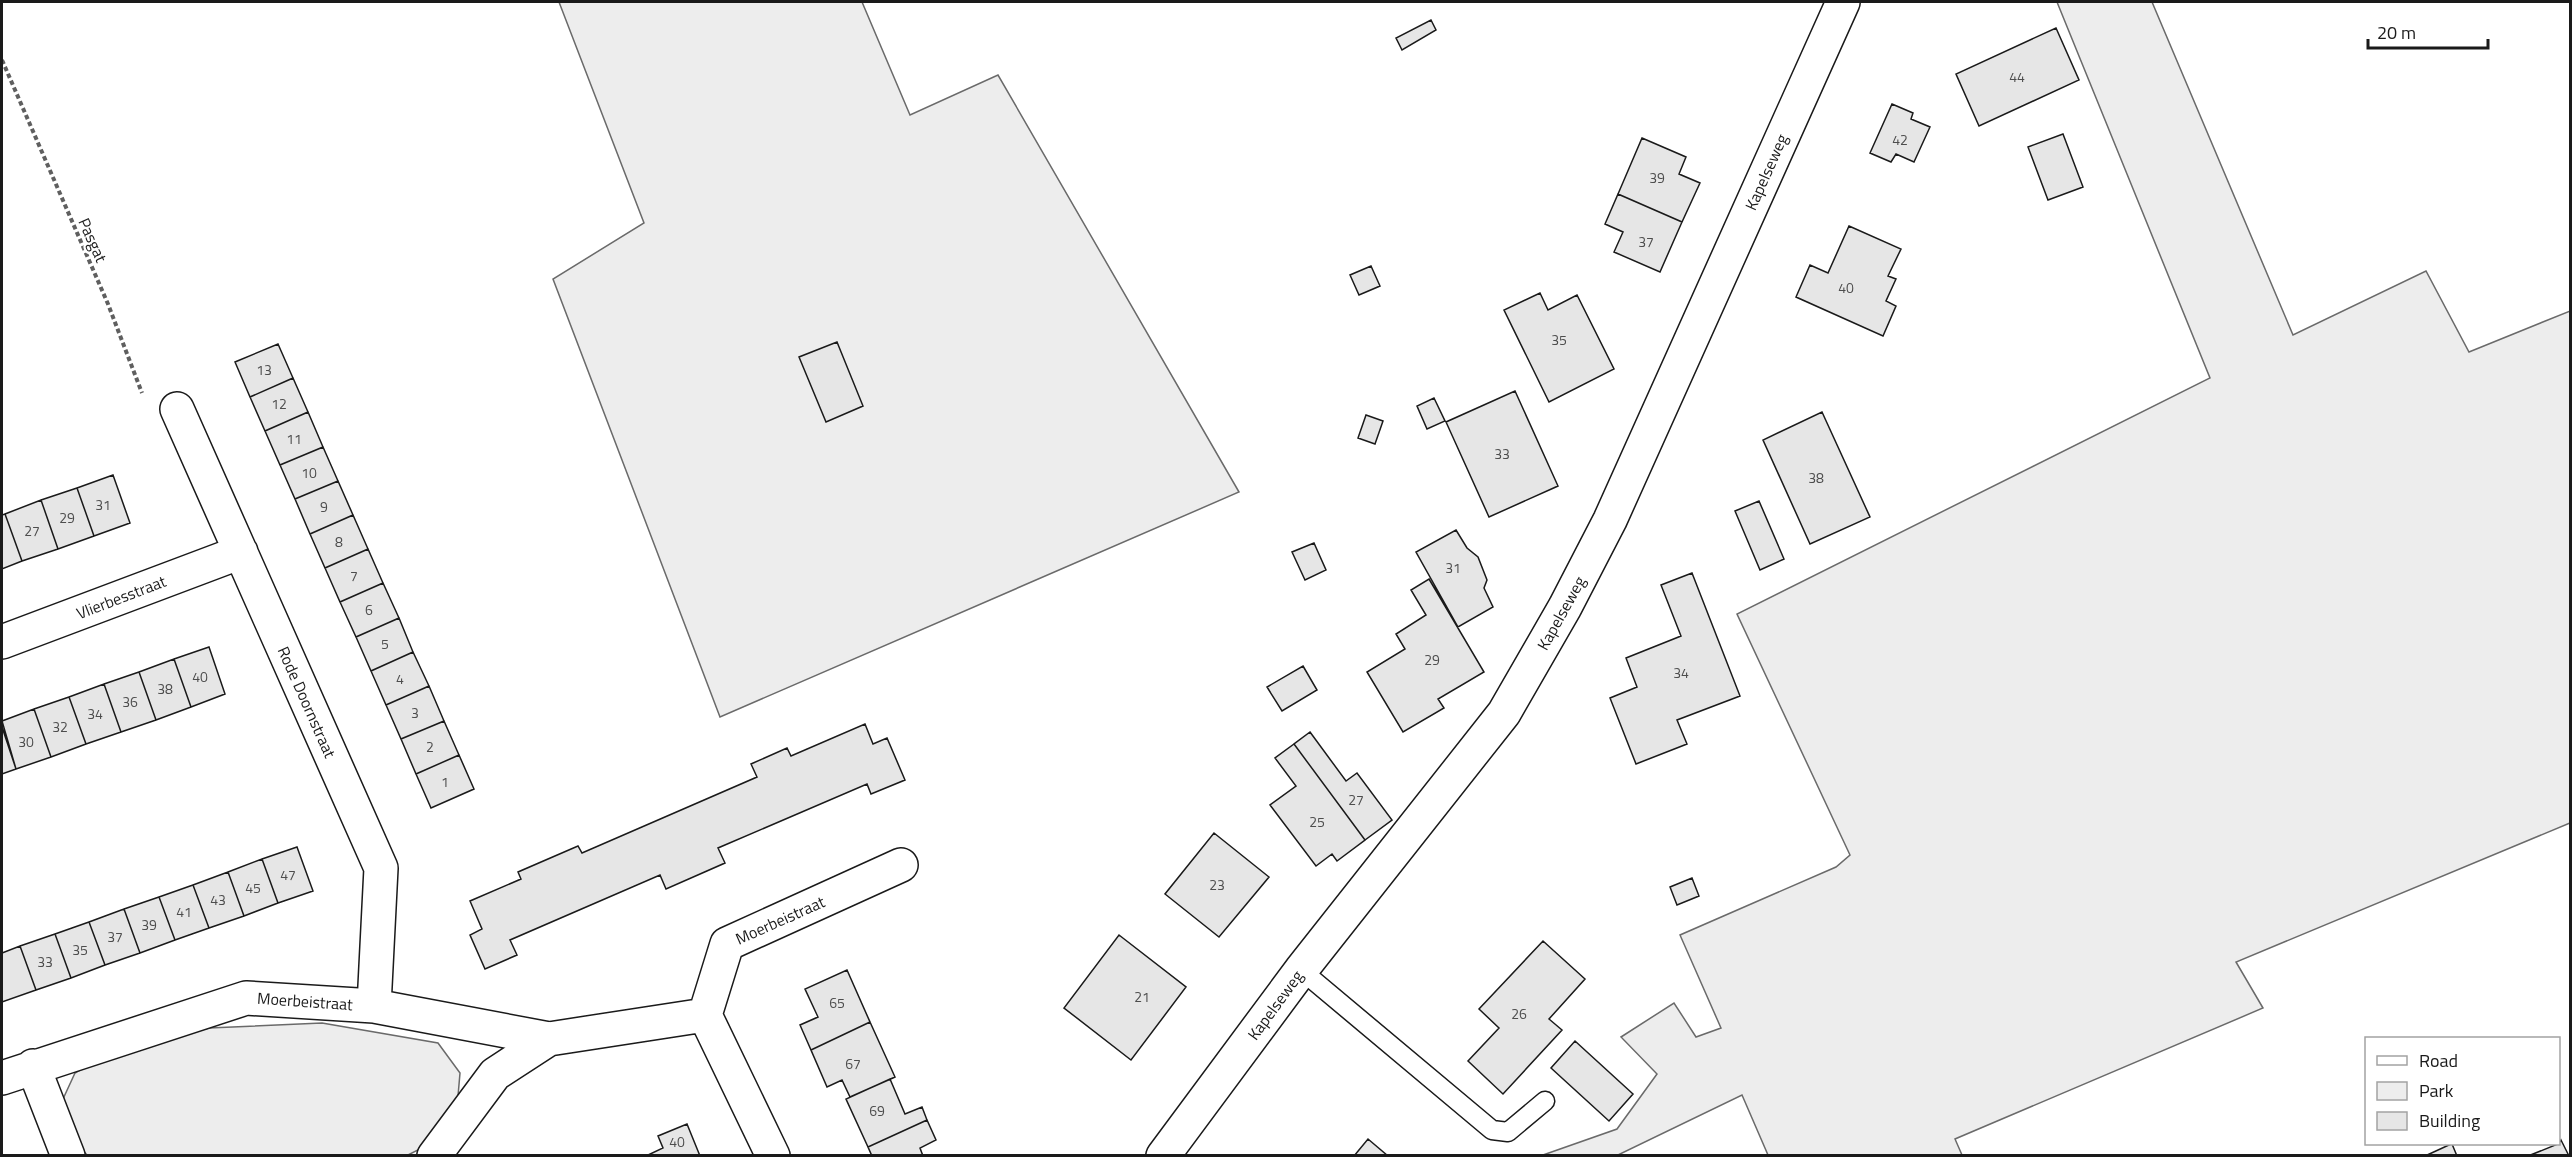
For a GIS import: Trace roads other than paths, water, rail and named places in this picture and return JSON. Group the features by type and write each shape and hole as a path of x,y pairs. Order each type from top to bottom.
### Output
{"street":[{"name":"Kapelseweg","path":"1163,1155 1301,970 1504,713 1564,608 1610,520 1843,2"},
{"name":"Rode Doornstraat","path":"177,410 381,868 374,1006"},
{"name":"Vlierbesstraat","path":"2,642 241,552"},
{"name":"Moerbeistraat","path":"2,1078 246,998 374,1006 549,1039 705,1015 727,944 900,866"},
{"path":"705,1015 773,1155"},
{"name":"Moerbeistraat","path":"434,1155 495,1074 549,1039"},
{"path":"33,1066 68,1155"}],"lane":[{"path":"1301,970 1492,1130 1508,1132 1545,1101"}]}
